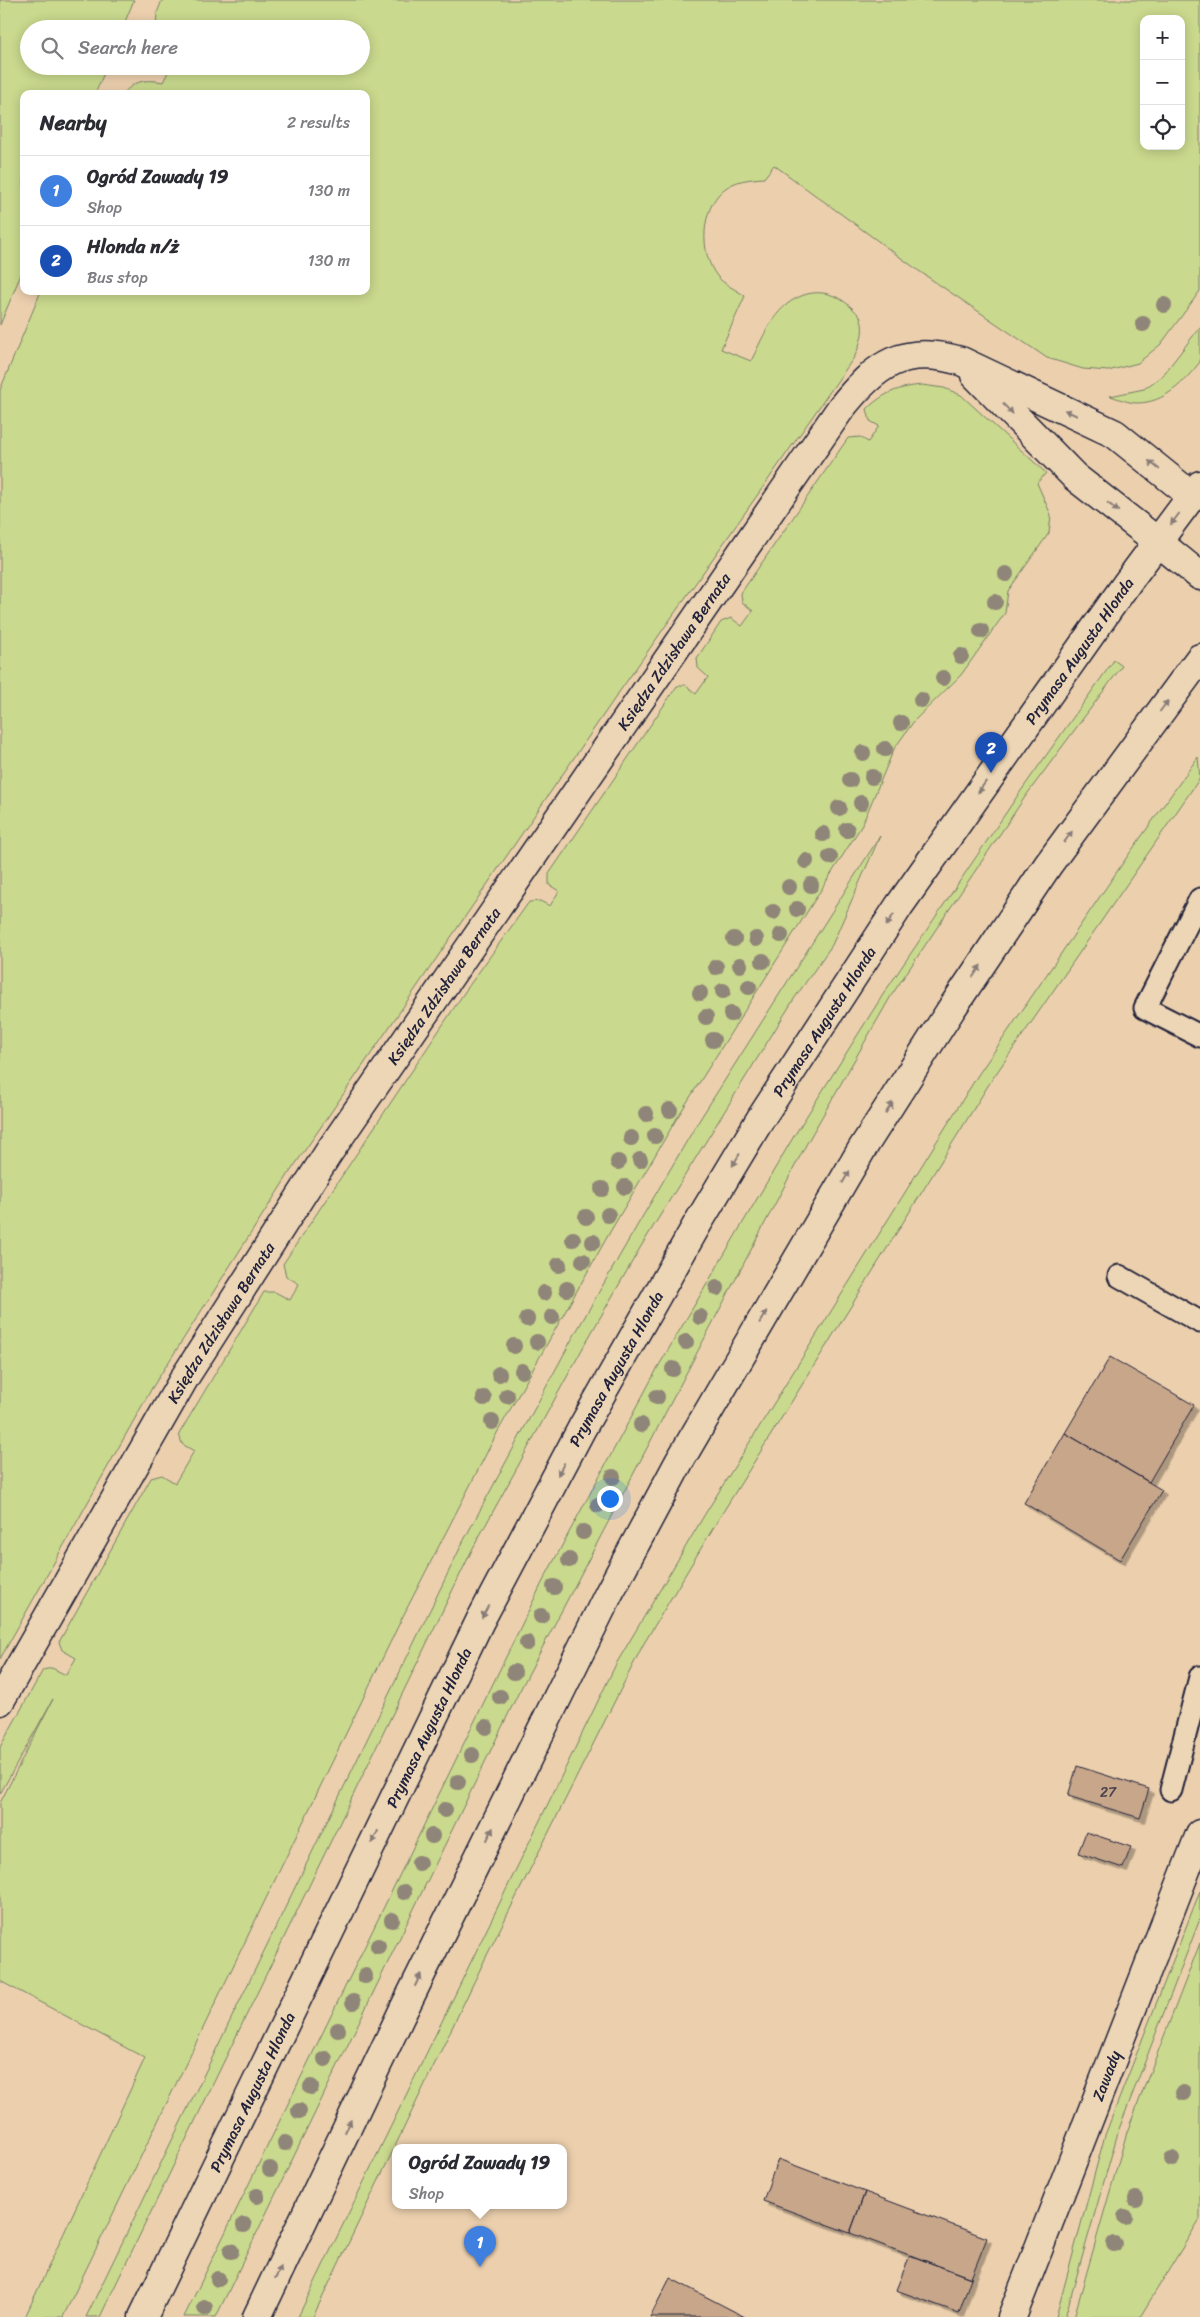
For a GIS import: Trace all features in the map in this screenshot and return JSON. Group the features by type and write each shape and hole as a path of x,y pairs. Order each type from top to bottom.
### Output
{"main road":[{"name":"Księdza Zdzisława Bernata","path":"0,1701 185,1377 329,1152 841,408 872,373 896,360 913,355 928,354 962,361 1115,434 1197,495"},
{"path":"962,361 1075,477 1200,576"},
{"name":"Prymasa Augusta Hlonda","path":"143,2317 480,1622 582,1428 698,1223 761,1118 898,906 1157,541 1197,495"},
{"path":"257,2317 405,2006 609,1593 679,1462 862,1149 952,1008 1048,865 1200,658"},
{"name":"Zawady","path":"1012,2317 1200,1834"}],"lane":[{"path":"1200,899 1145,1008 1200,1036"},
{"path":"1119,1276 1200,1322"},
{"path":"1171,1790 1200,1677"}],"green space":[{"path":"0,0 134,0 126,20 20,20 20,75 103,75 97,90 20,90 20,277 0,325"},
{"path":"162,0 1200,0 1200,291 1161,344 1138,363 1108,371 1083,369 1047,358 919,271 774,165 764,178 738,182 723,190 710,208 707,219 705,244 707,256 717,276 745,296 721,349 751,361 774,318 787,304 803,295 819,293 841,299 860,316 862,333 855,356 615,698 290,1172 152,1388 0,1659 0,390 39,295 370,295 370,90 126,90 136,83 163,82 166,75 370,75 370,20 157,20"},
{"path":"1200,327 1200,362 1173,390 1156,399 1137,403 1110,396 1144,389 1163,375"},
{"path":"922,385 944,388 961,395 1046,473 1037,483 1051,515 1049,533 1008,591 1005,613 961,675 914,721 894,749 862,825 677,1118 610,1232 497,1433 403,1616 63,2317 25,2317 145,2058 0,1981 0,1803 53,1699 0,1794 0,1747 43,1670 52,1668 66,1675 76,1658 62,1650 59,1642 151,1478 162,1475 175,1483 194,1451 182,1444 179,1434 264,1292 275,1292 290,1300 299,1284 286,1276 283,1264 466,990 529,902 540,901 550,906 559,891 549,885 549,874 677,686 686,685 696,694 708,677 698,668 697,658 721,622 731,618 742,626 753,611 742,602 741,593 848,438 860,437 868,442 879,426 870,421 867,409 885,395 906,387"},
{"path":"1114,660 1122,666 1025,797 891,996 807,1143 518,1694 216,2317 184,2317 543,1581 658,1367 794,1136 884,993 1018,795"},
{"path":"1198,757 1200,778 991,1081 718,1520 643,1645 487,1955 396,2144 392,2144 392,2153 313,2317 298,2317 616,1664 705,1514 978,1075 1129,854"},
{"path":"880,836 832,945 794,999 640,1248 473,1548 100,2317 86,2317 464,1540 572,1339 695,1127"},
{"path":"1200,1891 1200,1919 1119,2129 1065,2317 1056,2317 1105,2135"},
{"path":"1200,1943 1200,2219 1140,2317 1074,2317 1127,2132"}],"building":[{"path":"1110,1357 1194,1405 1149,1482 1065,1433"},
{"path":"1065,1433 1162,1490 1120,1560 1024,1503"},
{"path":"1077,1766 1149,1789 1140,1818 1068,1796"},
{"path":"1086,1832 1131,1847 1123,1868 1078,1853"},
{"path":"778,2159 865,2192 850,2233 763,2201"},
{"path":"865,2192 987,2238 971,2278 850,2233"},
{"path":"910,2255 971,2278 959,2313 896,2290"},
{"path":"670,2278 745,2317 650,2317"}],"place":[{"name":"Hlonda n/ż","path":"991,773"},
{"name":"Ogród Zawady 19","path":"480,2267"}]}
